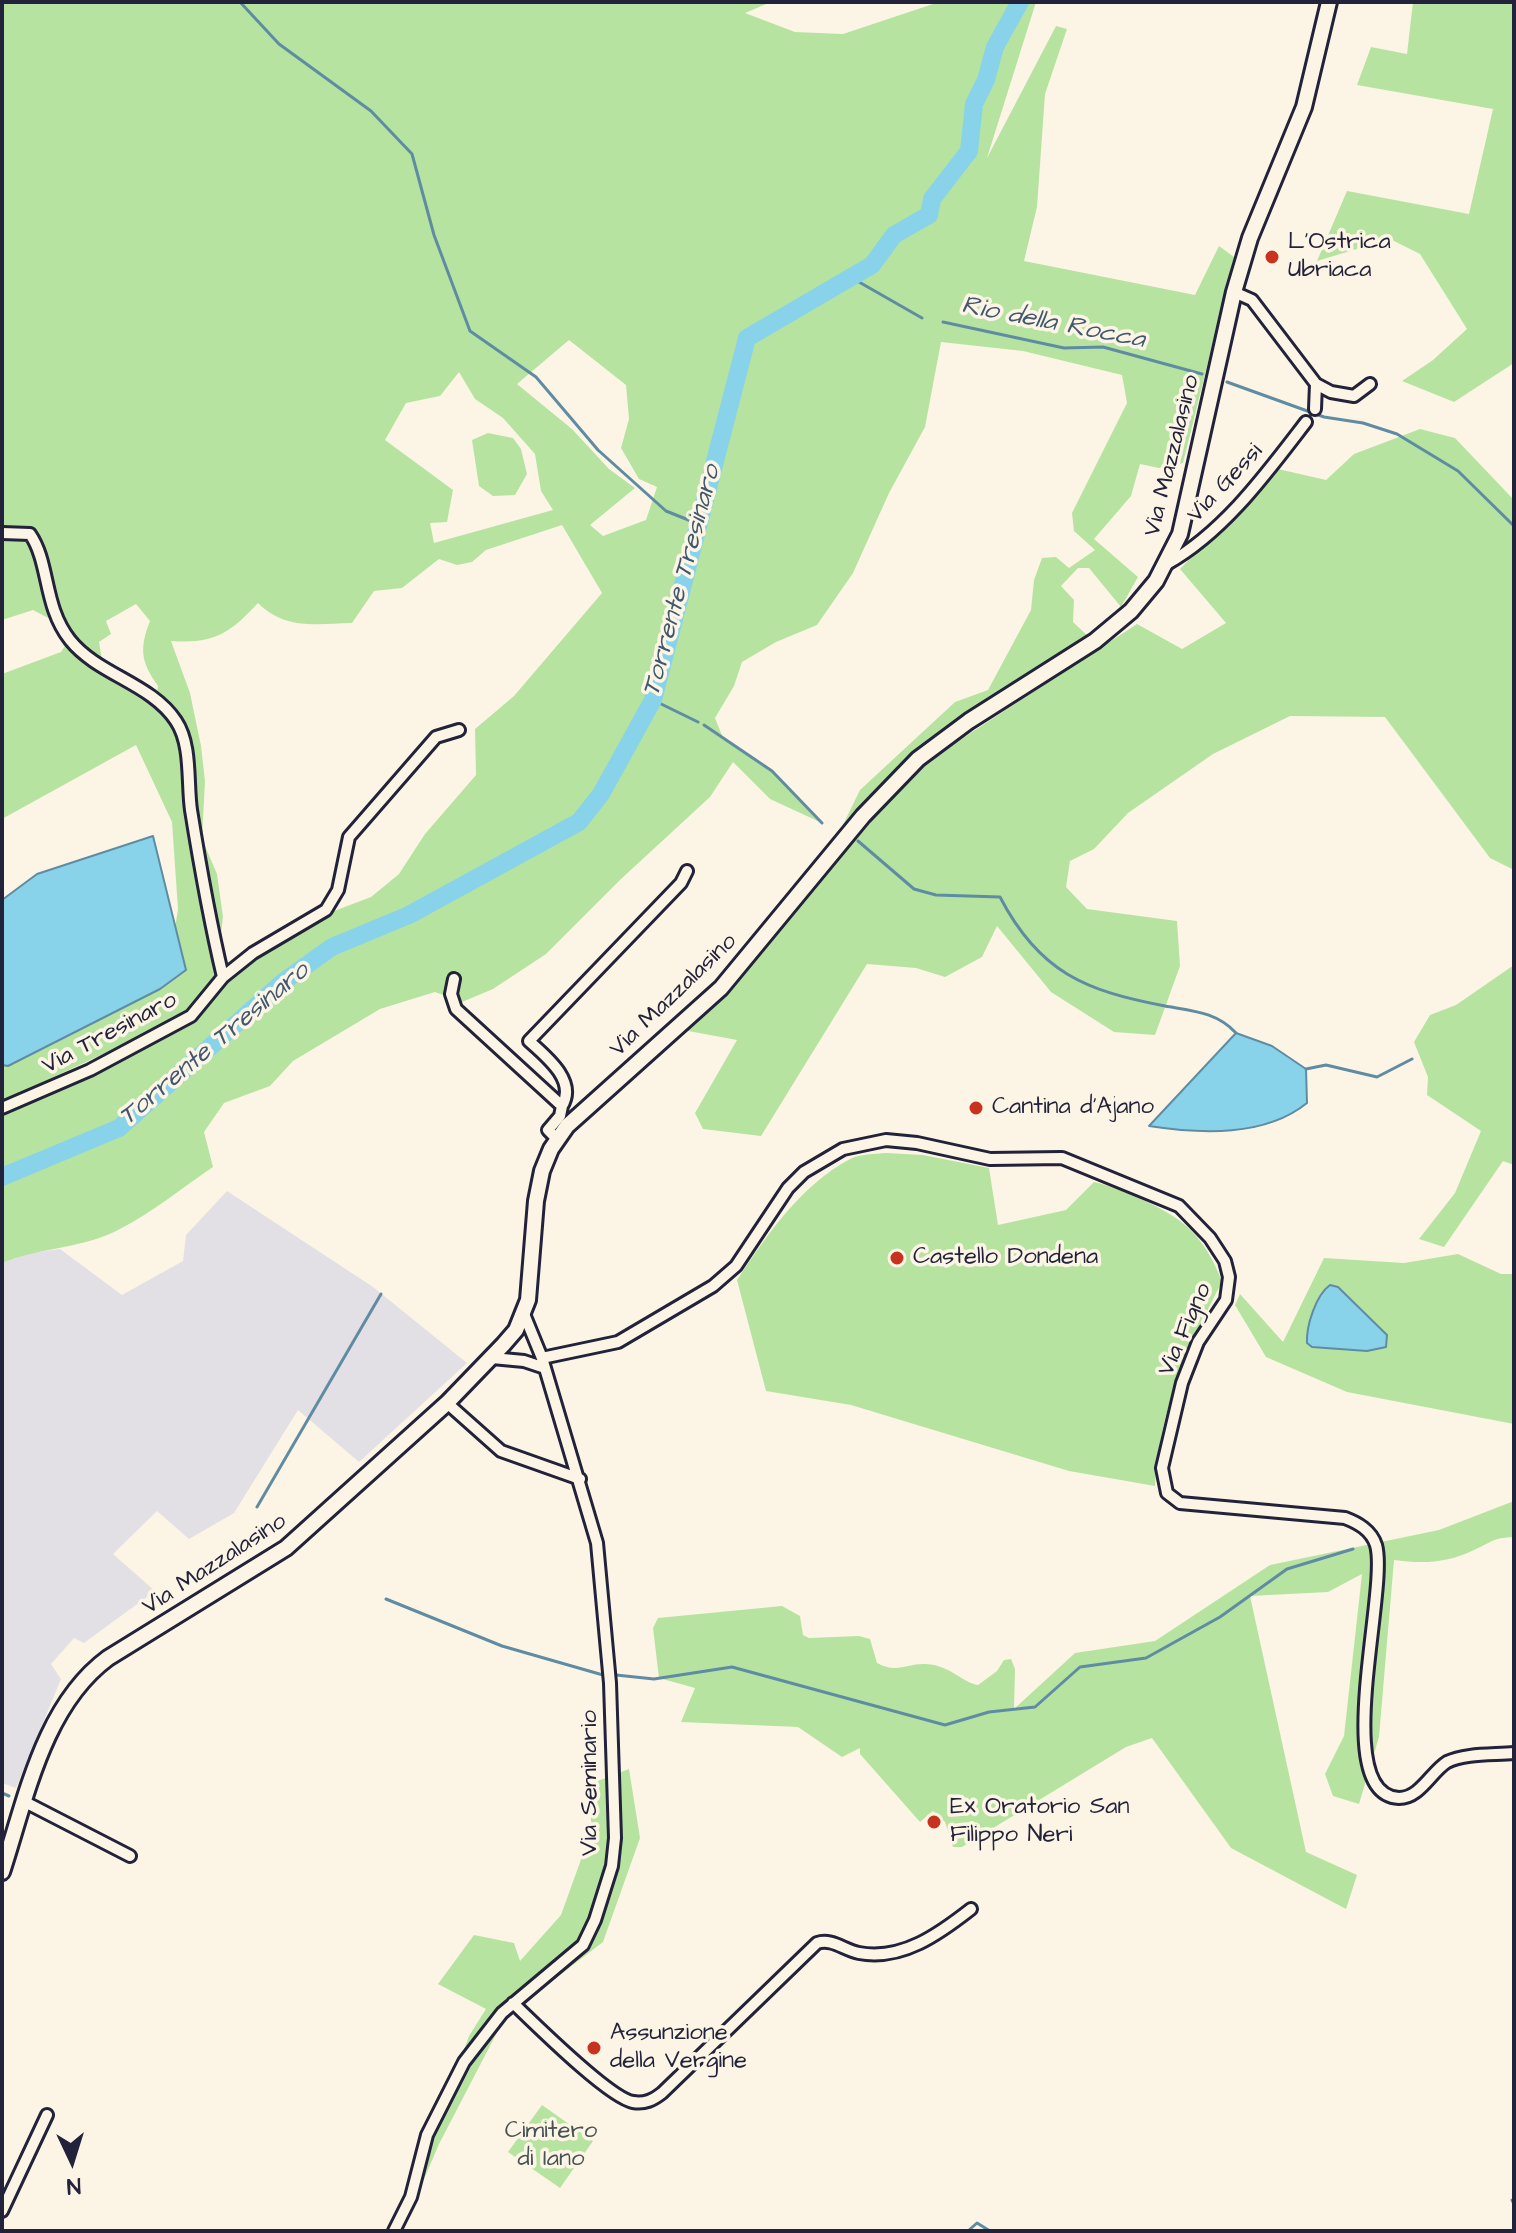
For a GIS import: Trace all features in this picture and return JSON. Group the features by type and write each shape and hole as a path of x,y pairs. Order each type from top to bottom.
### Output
{"main road":[{"name":"Via Mazzalasino","path":"2,1872 25,1802 61,1711 91,1670 286,1548 447,1403 516,1330 524,1314 530,1289 538,1186 557,1139 577,1116 721,988 901,774 944,738 1107,632 1131,611 1167,564 1185,515 1234,292 1250,238 1304,107 1329,2"}],"street":[{"path":"1234,292 1252,300 1316,384 1331,392 1354,396 1370,384"},
{"path":"1315,409 1316,384"},
{"name":"Via Gessi","path":"1167,564 1190,551 1216,527 1268,471 1306,422"},
{"path":"2,533 30,534 39,548 49,599 71,642 156,698 177,722 186,751 190,805 223,977"},
{"name":"Via Tresinaro","path":"2,1108 90,1070 178,1024 191,1016 223,977 253,953 326,910 338,890 349,837 436,737 459,730"},
{"path":"557,1139 548,1130 560,1116 567,1097 566,1086 557,1069 529,1041 681,883 687,871"},
{"path":"454,979 451,994 456,1009 562,1106"},
{"name":"Via Figno","path":"543,1363 618,1342 713,1286 736,1266 770,1210 804,1172 843,1149 865,1142 917,1143 990,1159 1062,1158 1164,1197 1189,1214 1219,1249 1229,1288 1220,1310 1198,1342 1182,1383 1162,1468 1163,1487 1172,1499 1180,1503 1345,1518 1359,1524 1370,1535 1376,1546 1378,1585 1362,1741 1367,1768 1384,1793 1395,1797 1412,1795 1447,1762 1514,1753"},
{"name":"Via Seminario","path":"394,2231 411,2197 427,2135 446,2094 482,2035 513,2003 583,1945 595,1920 612,1866 615,1838 611,1699 602,1578 593,1525 580,1479 524,1314"},
{"path":"492,1358 543,1363"},
{"path":"447,1403 501,1451 580,1479"},
{"path":"25,1802 130,1856"},
{"path":"513,2003 585,2070 625,2099 643,2103 662,2093 817,1943 832,1942 863,1954 895,1954 940,1932 971,1909"},
{"path":"2,2211 47,2115"}],"shaded area":[{"path":"227,1191 373,1287 467,1363 359,1462 298,1410 234,1513 189,1539 157,1511 113,1554 155,1591 84,1643 74,1638 51,1664 61,1679 16,1788 2,1783 2,1263 24,1254 60,1249 122,1295 183,1261 186,1235"}],"green space":[{"path":"2,2 771,2 745,13 795,32 843,34 939,2 1036,2 987,158 1056,26 1067,29 1045,94 1037,207 1024,261 1195,295 1219,246 1234,257 1183,463 1159,468 1140,464 1131,496 1094,539 1138,577 1121,607 1089,568 1078,568 1061,586 1074,600 1073,622 1091,639 967,717 837,837 860,790 955,702 988,690 1031,610 1034,580 1042,558 1056,557 1069,568 1095,550 1074,531 1072,513 1127,403 1122,375 1023,351 941,342 925,427 889,493 853,573 817,625 776,642 742,662 734,686 715,718 723,738 772,771 822,823 770,799 733,762 710,797 546,954 493,989 462,1002 435,992 380,1009 293,1061 270,1086 224,1103 204,1132 213,1167 156,1207 106,1236 2,1263 2,1113 187,1027 230,977 321,916 371,897 399,874 425,834 476,775 475,729 514,696 602,593 562,525 486,550 472,562 457,565 439,559 402,588 374,591 352,623 301,624 279,618 258,603 220,635 199,641 171,641 190,693 201,746 205,781 202,839 217,874 223,917 216,975 195,1006 174,1021 2,1101 2,1065 8,1066 160,989 185,970 175,928 178,909 172,822 136,745 2,819 2,674 61,652 65,646 52,620 33,610 2,620","holes":["569,340 626,385 629,419 621,448 639,479 657,487 646,520 603,536 590,525 635,488 609,469 572,429 517,384","459,372 475,399 503,418 535,454 541,491 553,510 434,543 430,523 447,522 453,490 385,440 406,403 440,396","136,604 150,621 143,648 148,670 158,686 156,698 103,666 99,642 111,634 106,621"]},
{"path":"1413,2 1514,2 1514,363 1454,402 1402,381 1433,360 1467,329 1420,254 1390,239 1317,261 1347,191 1469,214 1493,109 1357,85 1371,47 1407,54"},
{"path":"1420,429 1455,438 1514,500 1514,870 1490,858 1385,717 1290,716 1213,754 1128,813 1094,849 1070,861 1066,887 1087,909 1177,921 1180,966 1155,1035 1114,1032 1051,992 997,926 982,957 945,977 916,968 867,964 761,1136 703,1129 695,1113 737,1040 683,1030 747,971 895,794 937,755 1137,624 1182,649 1226,623 1180,569 1278,469 1326,480 1354,454"},
{"path":"488,433 513,438 521,449 527,474 515,495 493,496 479,486 472,440"},
{"path":"1514,965 1514,1165 1503,1161 1444,1247 1419,1239 1455,1193 1481,1131 1427,1095 1428,1077 1414,1042 1430,1015 1456,1005"},
{"path":"886,1153 923,1155 989,1168 998,1225 1066,1210 1094,1182 1154,1206 1177,1219 1197,1237 1212,1259 1222,1282 1197,1331 1177,1381 1162,1432 1155,1486 1069,1471 851,1405 766,1391 737,1280 773,1229 815,1183 850,1159"},
{"path":"1458,1254 1501,1274 1514,1274 1514,1424 1347,1392 1266,1357 1235,1305 1240,1294 1283,1342 1324,1258 1404,1263","holes":["1338,1287 1380,1327 1367,1351 1312,1347"]},
{"path":"1514,1501 1514,1537 1496,1539 1445,1560 1394,1560 1379,1737 1359,1804 1333,1796 1325,1774 1344,1736 1362,1574 1328,1592 1250,1596 1306,1852 1357,1875 1346,1909 1231,1848 1152,1738 1126,1747 962,1847 953,1847 945,1822 933,1811 920,1822 860,1754 860,1748 842,1757 798,1727 681,1722 695,1688 659,1678 653,1628 658,1618 782,1606 800,1616 803,1635 809,1638 859,1636 870,1639 877,1663 890,1668 935,1665 978,1685 997,1671 1004,1660 1011,1659 1015,1669 1014,1709 1075,1653 1155,1641 1270,1565 1439,1530"},
{"path":"629,1769 640,1838 603,1942 505,2017 439,2144 408,2217 404,2215 469,2036 486,2009 438,1984 474,1935 514,1943 520,1961 561,1915 592,1829 587,1785"},
{"name":"Cimitero di Iano","path":"542,2105 593,2141 560,2188 508,2152"}],"water":[{"path":"153,836 186,970 160,989 8,1066 2,1065 2,900 37,874"},
{"path":"1236,1033 1272,1046 1306,1069 1307,1103 1272,1122 1232,1130 1190,1131 1149,1126"},
{"path":"1330,1285 1338,1287 1387,1335 1386,1347 1367,1351 1312,1347 1307,1343 1313,1311"}],"waterway":[{"path":"240,2 279,44 371,111 412,154 434,235 470,331 536,377 598,450 666,511 701,525"},
{"name":"Torrente Tresinaro","path":"2,1177 119,1128 283,982 332,947 409,915 579,822 601,794 653,700 747,338 872,265 894,235 929,215 932,199 969,151 974,104 986,80 995,47 1020,2"},
{"name":"Rio della Rocca","path":"852,278 922,318"},
{"name":"Rio della Rocca","path":"943,322 1064,348 1103,347 1202,374"},
{"name":"Rio della Rocca","path":"1227,382 1324,417 1363,423 1397,434 1458,471 1514,526"},
{"path":"653,700 698,722"},
{"path":"704,725 772,771 822,823"},
{"path":"858,841 914,889 936,895 1000,897 1031,944 1067,974 1088,985 1137,1000 1204,1014 1221,1021 1236,1033"},
{"path":"1306,1069 1326,1065 1377,1077 1412,1059"},
{"path":"257,1507 381,1294"},
{"path":"616,1675 654,1679 732,1667 945,1725 989,1712 1035,1707 1080,1667 1146,1658 1220,1617 1287,1569 1353,1549"},
{"path":"386,1599 502,1646 603,1675"},
{"path":"2,1793 9,1796"},
{"path":"1512,2200 1514,2204"},
{"path":"968,2231 977,2223 990,2231"}],"place":[{"name":"L’Ostrica Ubriaca","path":"1272,257"},
{"name":"Cantina d'Ajano","path":"976,1108"},
{"name":"Castello Dondena","path":"897,1258"},
{"name":"Ex Oratorio San Filippo Neri","path":"934,1822"},
{"name":"Assunzione della Vergine","path":"594,2048"}]}
